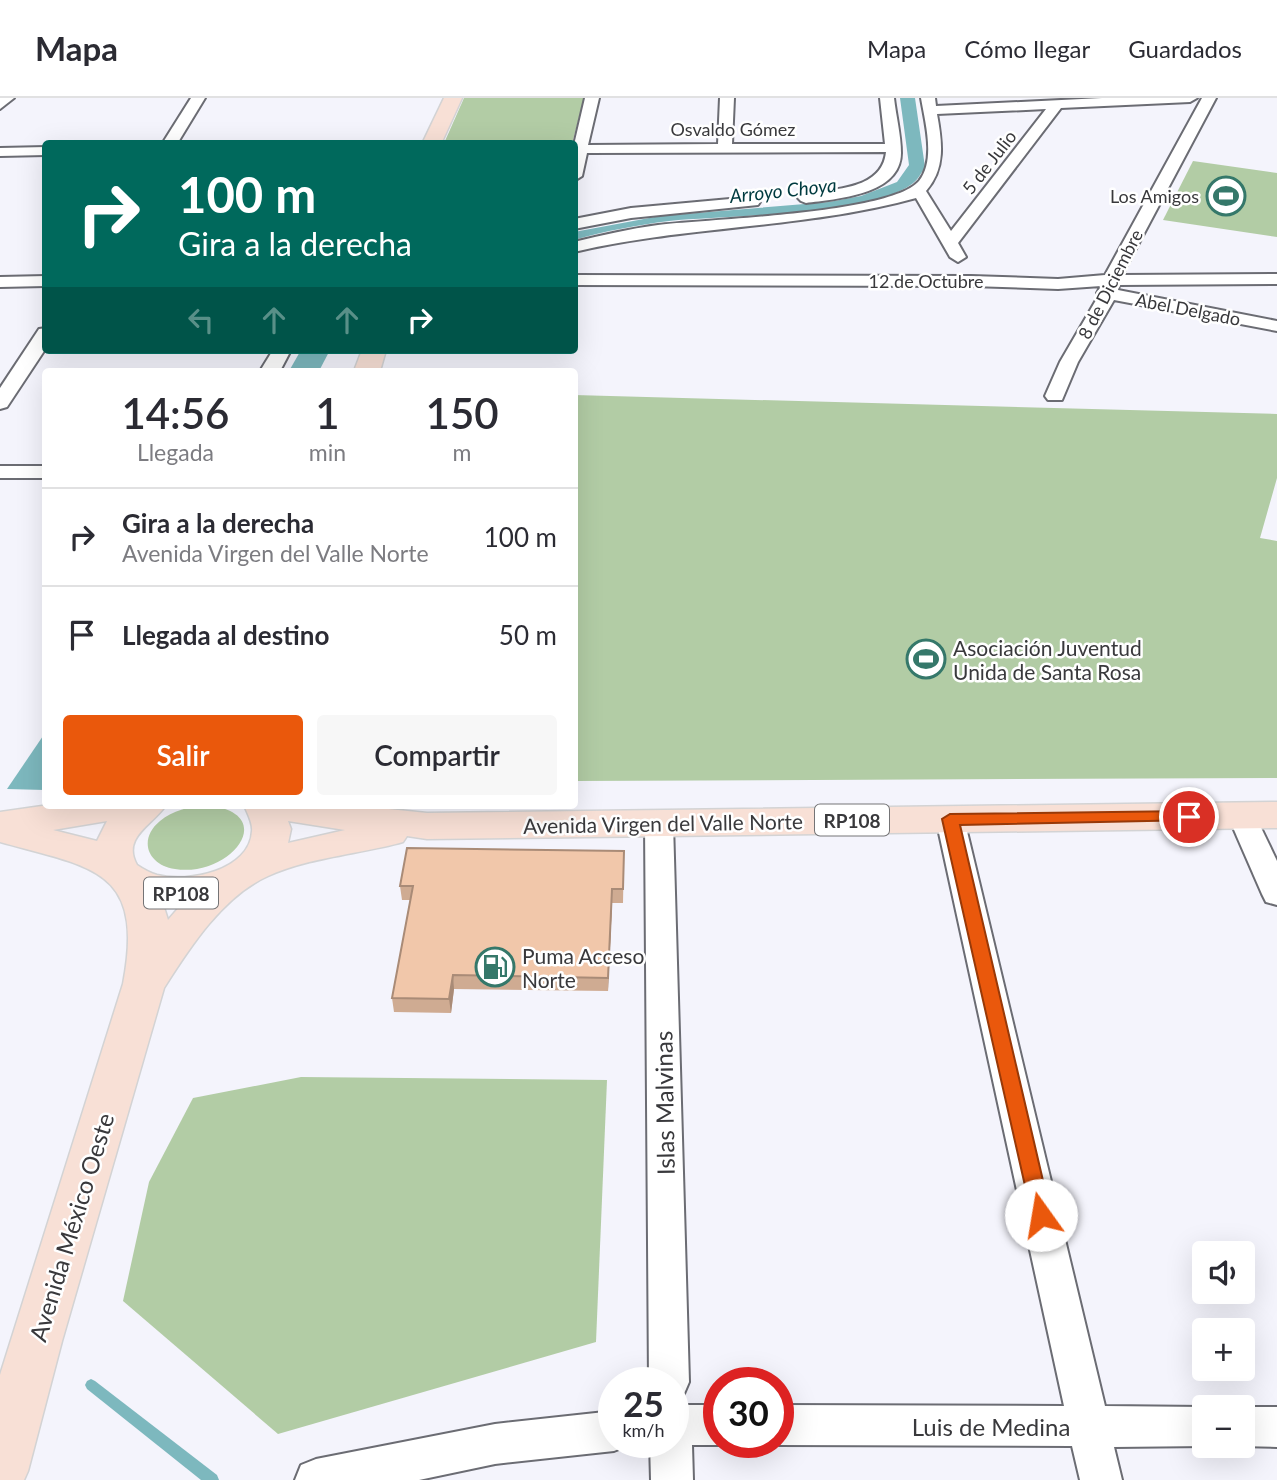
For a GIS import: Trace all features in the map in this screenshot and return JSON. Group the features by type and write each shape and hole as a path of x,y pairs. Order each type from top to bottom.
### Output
{"main road":[{"path":"433,140 453,98"},
{"path":"0,825 106,809"},
{"name":"RP108","path":"126,878 113,856 115,840 123,824 141,809"},
{"path":"242,874 266,850 273,834 271,817 266,809"},
{"name":"Avenida Virgen del Valle Norte","path":"292,809 427,826 1259,816"},
{"name":"Avenida Virgen del Valle Norte","path":"242,874 341,842 427,826"},
{"name":"RP108","path":"0,830 47,839 89,852 126,878 154,891 179,894 206,890 242,874"},
{"name":"Avenida México Oeste","path":"144,984 174,937 211,897 242,874"},
{"name":"Avenida México Oeste","path":"0,1471 36,1341 144,984 150,954 149,915 144,899 126,878"}],"street":[{"path":"0,105 7,98"},
{"path":"172,140 198,98"},
{"path":"578,146 593,98"},
{"path":"725,148 727,98"},
{"path":"793,199 840,193 869,185 884,175 893,162 887,98"},
{"path":"578,246 623,234 870,208 918,191 933,173 935,162 928,104 1057,104 1190,98"},
{"name":"8 de Diciembre","path":"1055,396 1069,362 1209,98"},
{"name":"5 de Julio","path":"950,243 1057,104"},
{"name":"Osvaldo Gómez","path":"578,149 893,148"},
{"path":"0,152 42,151"},
{"path":"918,191 971,281"},
{"path":"578,223 642,212 768,201"},
{"path":"1110,287 1277,279"},
{"path":"0,282 42,281"},
{"name":"12 de Octubre","path":"578,281 971,281 1058,284"},
{"name":"Abel Delgado","path":"1058,284 1110,287 1277,326"},
{"path":"0,403 42,339"},
{"path":"0,472 42,472"},
{"path":"1259,816 1277,894"},
{"path":"950,819 1101,1480"},
{"name":"Islas Malvinas","path":"659,823 669,1367"},
{"name":"Luis de Medina","path":"794,1425 1192,1427"},
{"path":"1255,1427 1277,1427"},
{"path":"316,1480 495,1444 598,1433"},
{"path":"671,1458 672,1480"}],"green space":[{"path":"464,98 584,98 573,140 445,140"},
{"name":"Los Amigos","path":"1193,161 1277,173 1277,237 1163,220"},
{"name":"Asociación Juventud Unida de Santa Rosa","path":"578,395 1277,414 1277,478 1260,538 1277,541 1277,778 578,781"},
{"path":"184,809 228,810 241,819 244,831 240,843 229,855 214,864 196,869 165,867 152,857 149,836 160,821"},
{"path":"301,1077 607,1080 596,1342 278,1434 123,1301 149,1182 193,1098"}],"water":[{"path":"900,98 915,98 925,167 914,182 891,195 831,209 657,223 578,239 578,231 660,216 829,202 861,196 897,182 909,165"},
{"path":"299,354 328,354 321,368 291,368"},
{"path":"42,737 42,790 7,789"}],"building":[{"path":"407,848 624,851 623,889 612,889 608,978 453,975 449,999 392,998 413,886 400,886"}],"waterway":[{"name":"Arroyo Choya","path":"91,1385 212,1480"}],"place":[{"name":"Los Amigos","path":"1226,196"},
{"name":"Asociación Juventud Unida de Santa Rosa","path":"926,659"},
{"name":"Puma Acceso Norte","path":"495,967"}],"route":[{"path":"1041,1215 950,819 1189,817"}]}
